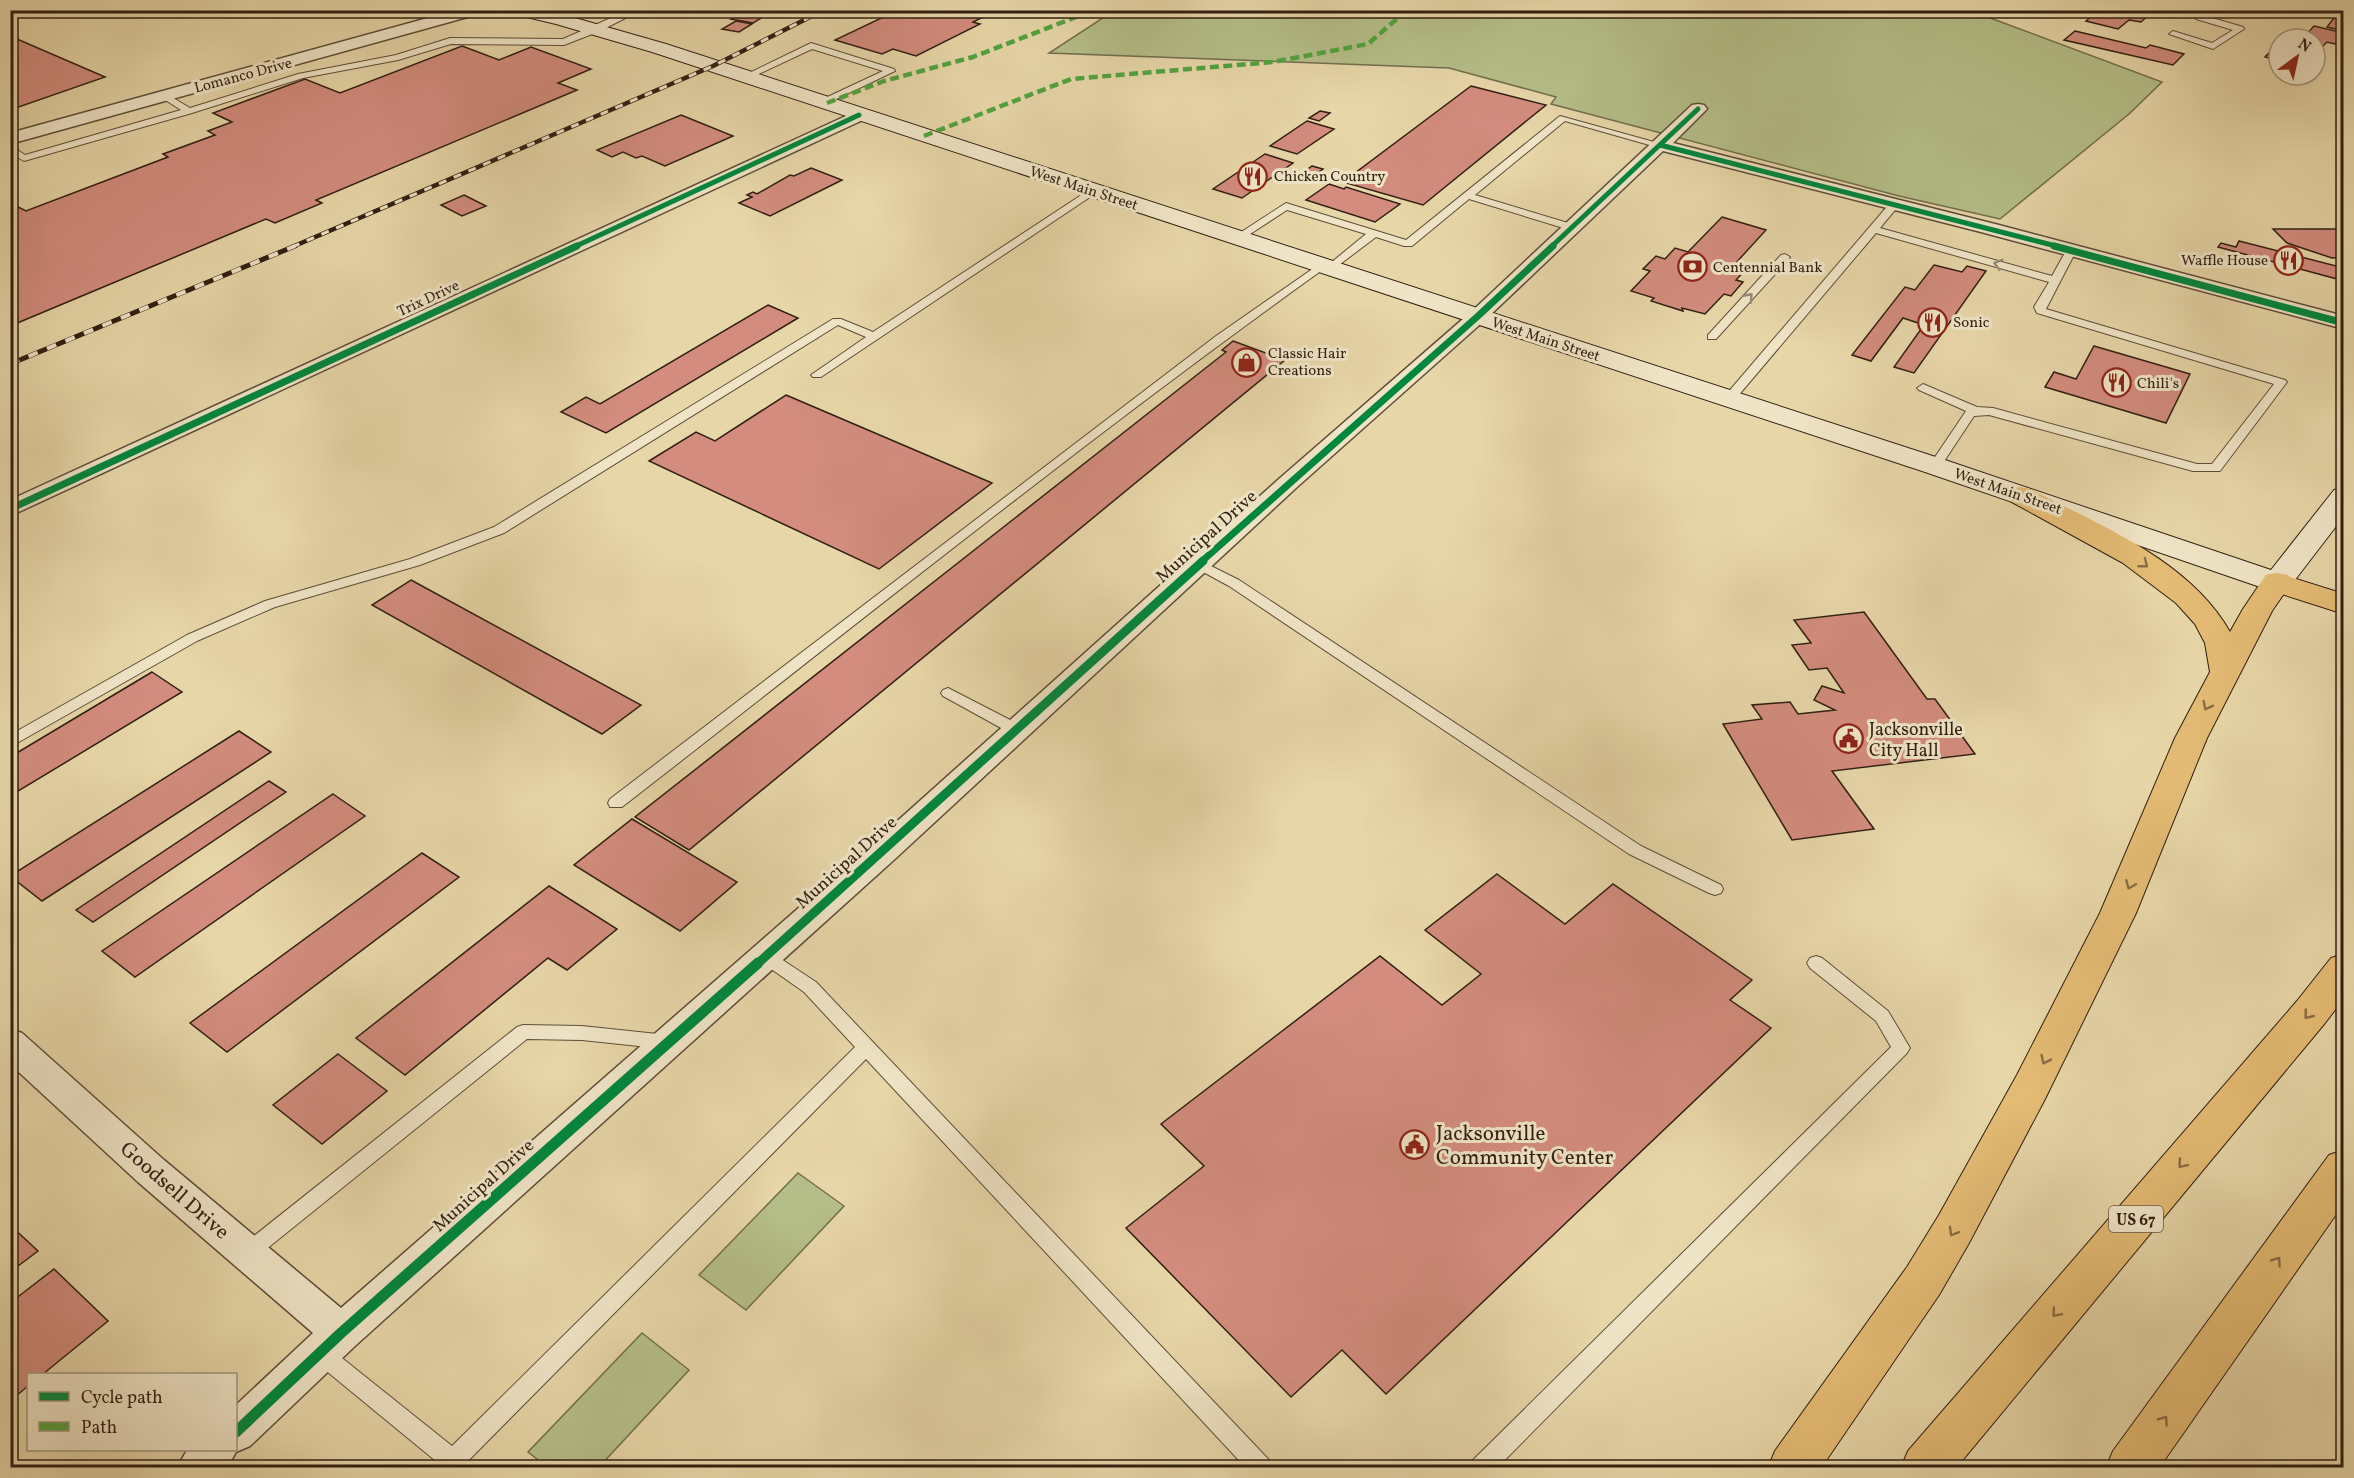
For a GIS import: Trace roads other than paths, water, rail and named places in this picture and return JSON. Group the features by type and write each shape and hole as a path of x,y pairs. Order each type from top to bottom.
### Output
{"main road":[{"name":"West Main Street","path":"520,10 597,29 824,102 1935,466 2343,604"},
{"path":"2020,495 2131,554 2193,602 2211,623 2222,645 2225,671"},
{"path":"1792,1467 1917,1291 1954,1229 2031,1088 2118,913 2191,738 2225,671 2258,609 2343,496"},
{"name":"US 67","path":"1925,1467 2311,1012 2343,969"},
{"path":"2130,1467 2343,1168"}],"street":[{"name":"Lomanco Drive","path":"10,140 476,10"},
{"name":"Municipal Drive","path":"237,1431 331,1343 766,956 1199,564 1478,316 1698,109"},
{"name":"Trix Drive","path":"10,508 859,115"},
{"path":"1660,145 1895,204 2343,323"},
{"name":"Goodsell Drive","path":"10,1043 247,1253 331,1343"},
{"path":"197,1467 214,1451"}],"lane":[{"path":"10,163 301,76 398,57 450,41 564,42 637,10"},
{"path":"2191,23 2208,10"},
{"path":"2182,28 2174,34 2213,46 2240,29 2199,17"},
{"path":"745,77 810,46 891,71 824,102"},
{"path":"165,96 189,111"},
{"path":"1237,238 1286,206 1408,244 1563,118 1660,145"},
{"path":"10,148 24,158"},
{"path":"817,375 1092,191"},
{"path":"1468,196 1574,228"},
{"path":"1728,400 1895,204"},
{"path":"1875,230 2055,280"},
{"path":"616,803 1220,338 1374,233"},
{"path":"1923,388 1976,411 1989,411 2208,469 2216,468 2281,382 2047,314 2040,307 2071,251"},
{"path":"1712,338 1785,257"},
{"path":"10,742 211,629 270,604 415,562 499,530 837,321 875,337"},
{"path":"1935,466 1970,414 1976,411"},
{"path":"1199,564 1234,583 1635,850 1715,889"},
{"path":"948,693 1017,730"},
{"path":"766,956 810,987 1261,1467"},
{"path":"1481,1467 1901,1048 1882,1016 1816,963"},
{"path":"247,1253 523,1032 582,1033 668,1043"},
{"path":"331,1343 449,1464 867,1047"}],"railway":[{"path":"292,247 713,66 824,10"},
{"path":"10,364 295,246"}],"place":[{"name":"Chicken Country","path":"1253,176"},
{"name":"Waffle House","path":"2289,260"},
{"name":"Centennial Bank","path":"1692,267"},
{"name":"Sonic","path":"1932,322"},
{"name":"Classic Hair Creations","path":"1247,362"},
{"name":"Chili's","path":"2116,383"},
{"name":"Jacksonville City Hall","path":"1848,739"},
{"name":"Jacksonville Community Center","path":"1415,1145"}]}
